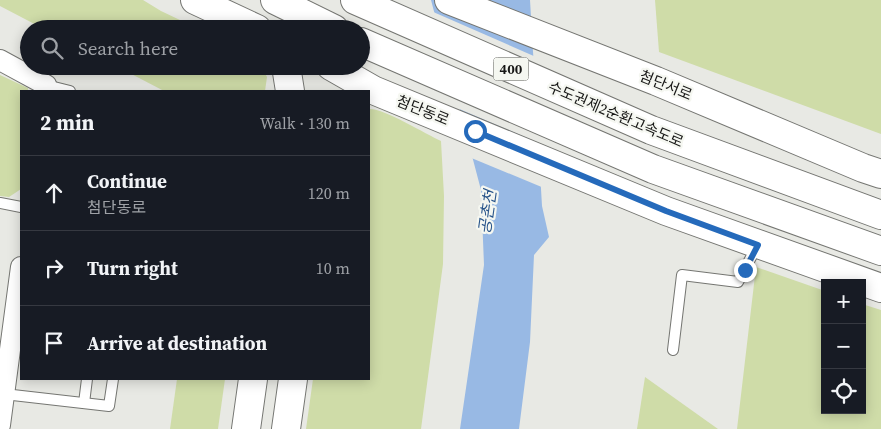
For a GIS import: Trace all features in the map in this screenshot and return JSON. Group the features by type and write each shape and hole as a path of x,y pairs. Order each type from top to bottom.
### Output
{"main road":[{"path":"196,0 238,20"},
{"path":"275,0 316,20"},
{"name":"첨단서로","path":"449,0 656,81 881,174"},
{"name":"수도권제2순환고속도로","path":"363,4 650,130 881,215"},
{"name":"400","path":"370,46 653,169 881,251"},
{"path":"288,75 290,90"},
{"name":"첨단동로","path":"346,75 370,90 423,109 666,211 881,288"},
{"path":"246,429 253,380"},
{"path":"286,429 293,380"}],"street":[{"path":"0,60 20,72"},
{"path":"24,75 45,88"},
{"path":"0,425 4,394 17,338 20,285"}],"lane":[{"path":"45,88 62,90"},
{"path":"0,204 20,207"},
{"path":"673,350 682,275 738,282 758,245"},
{"path":"84,403 87,380"},
{"path":"4,394 109,406 113,380"}],"green space":[{"path":"0,0 143,0 180,20 27,20 0,6"},
{"path":"655,0 881,0 881,134 659,52"},
{"path":"0,75 28,88 28,90 20,90 20,190 9,197 0,196"},
{"path":"133,75 266,75 267,77 265,90 162,90"},
{"path":"370,109 375,110 394,117 441,141 444,196 443,264 421,429 306,429 313,380 370,380"},
{"path":"756,267 821,290 821,414 866,414 866,305 881,310 881,429 737,429"},
{"path":"645,377 718,429 637,429"},
{"path":"177,380 225,380 218,429 170,429"}],"water":[{"name":"공촌천","path":"431,0 530,0 542,206 549,237 534,255 530,342 519,429 460,429 484,265 481,190"}],"pier":[{"path":"431,11 536,57 541,144 457,108"},
{"path":"457,111 541,147 544,188 469,157"}],"route":[{"path":"475,131 666,211 758,245 745,270"}]}
